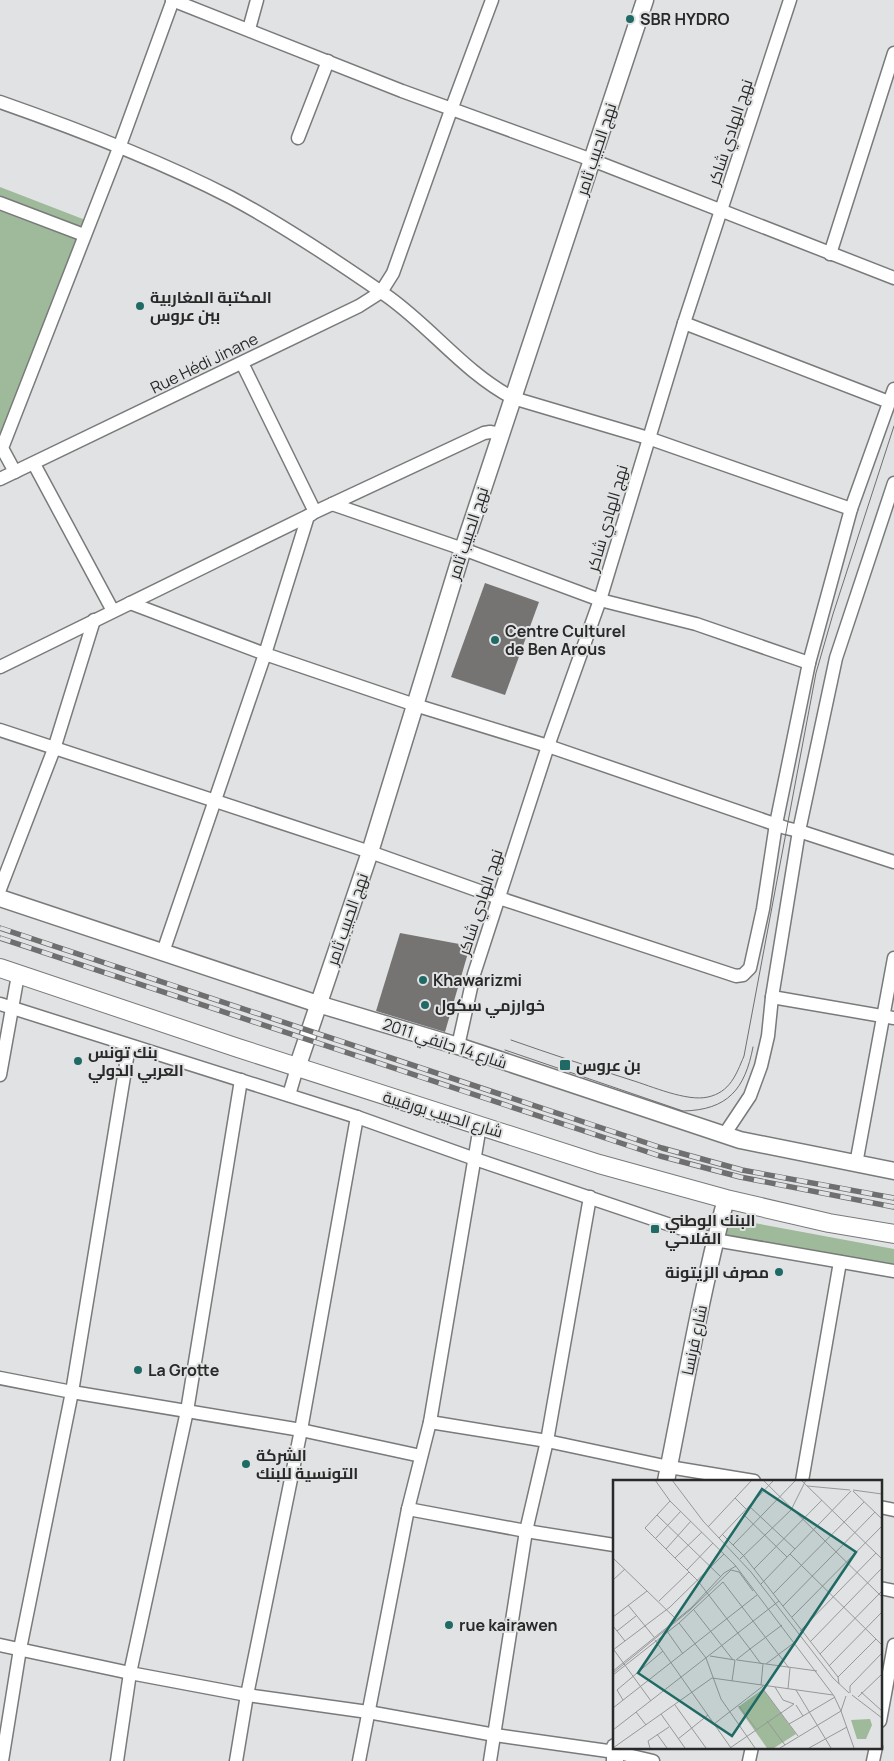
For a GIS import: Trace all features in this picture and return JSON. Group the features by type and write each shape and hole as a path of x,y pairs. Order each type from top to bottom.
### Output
{"main road":[{"name":"شارع الحبيب بورقيبة","path":"0,968 297,1068 599,1164 726,1199 829,1222 894,1234"}],"street":[{"path":"15,472 1,448 119,148 172,0 451,110 592,160 894,278"},
{"path":"248,30 257,0"},
{"name":"Rue Hédi Jinane","path":"0,479 242,363 358,306 381,292 393,273 492,0"},
{"name":"نهج الحبيب ثامر","path":"297,1068 370,852 462,549 645,0"},
{"name":"نهج الهادي شاكر","path":"458,1046 474,974 548,746 600,600 684,323 790,0"},
{"path":"830,254 894,53"},
{"path":"298,138 328,61"},
{"path":"0,102 119,148 231,198 381,292 499,391 513,398 648,438 851,508"},
{"path":"0,203 84,234"},
{"path":"684,323 890,402"},
{"path":"164,952 312,514 242,363"},
{"path":"0,730 370,852 499,898 736,976 743,975 750,968 763,909 776,824 809,663 851,508 894,389"},
{"path":"0,667 332,504 484,433 501,434"},
{"path":"34,464 113,611"},
{"path":"724,1134 750,1096 761,1066 768,1036 772,997 800,831 836,658 888,520 894,483"},
{"path":"332,504 600,600 696,624 809,663"},
{"path":"130,604 265,654 416,705 548,746 786,828 894,862"},
{"path":"0,888 54,749 94,620"},
{"name":"شارع 14 جانفي 2011","path":"0,898 318,1004 458,1046 740,1140 894,1171"},
{"path":"856,1164 888,1017 894,958"},
{"path":"0,1075 18,975"},
{"path":"772,997 888,1017"},
{"path":"0,1004 357,1118 715,1240 894,1271"},
{"path":"2,1761 20,1649 72,1392 129,1046"},
{"path":"289,1096 297,1068"},
{"path":"117,1761 130,1673 187,1411 241,1080"},
{"path":"236,1761 247,1695 301,1430 357,1118"},
{"path":"359,1761 408,1509 430,1422 480,1126"},
{"path":"490,1761 526,1531 547,1441 590,1197"},
{"name":"شارع فرنسا","path":"667,1474 715,1240 726,1199"},
{"path":"802,1480 840,1262"},
{"path":"0,1378 72,1392 301,1430 421,1456"},
{"path":"430,1422 547,1441 667,1474 742,1480"},
{"path":"408,1509 526,1531 613,1544"},
{"path":"0,1645 130,1673 247,1695 368,1712 653,1761"},
{"path":"882,1710 894,1645"},
{"path":"749,1761 752,1748"},
{"path":"873,1761 876,1748"}],"green space":[{"path":"0,187 88,221 0,444"},
{"path":"727,1218 894,1249 894,1267 724,1235"}],"building":[{"name":"Centre Culturel de Ben Arous","path":"485,583 539,602 505,695 451,677"},
{"name":"Khawarizmi","path":"400,933 470,946 445,1032 376,1011"}],"tram line":[{"path":"511,1040 659,1089 690,1097 699,1098 716,1095 727,1087 735,1076 744,1056 816,673 833,614 894,426"},
{"path":"505,1050 683,1111 699,1110 712,1106 732,1094 745,1075 753,1047"}],"railway":[{"path":"0,928 662,1148 742,1170 894,1198"},
{"path":"0,938 660,1156 740,1177 894,1207"}],"place":[{"name":"SBR HYDRO","path":"630,19"},
{"name":"المكتبة المغاربية ببن عروس","path":"140,306"},
{"name":"Centre Culturel de Ben Arous","path":"495,640"},
{"name":"Khawarizmi","path":"423,980"},
{"name":"خوارزمي سكول","path":"425,1005"},
{"name":"بنك تونس العربي الدولي","path":"78,1061"},
{"name":"بن عروس","path":"565,1065"},
{"name":"البنك الوطني الفلاحي","path":"655,1229"},
{"name":"مصرف الزيتونة","path":"779,1272"},
{"name":"La Grotte","path":"138,1370"},
{"name":"الشركة التونسية للبنك","path":"246,1464"},
{"name":"rue kairawen","path":"449,1625"}]}
